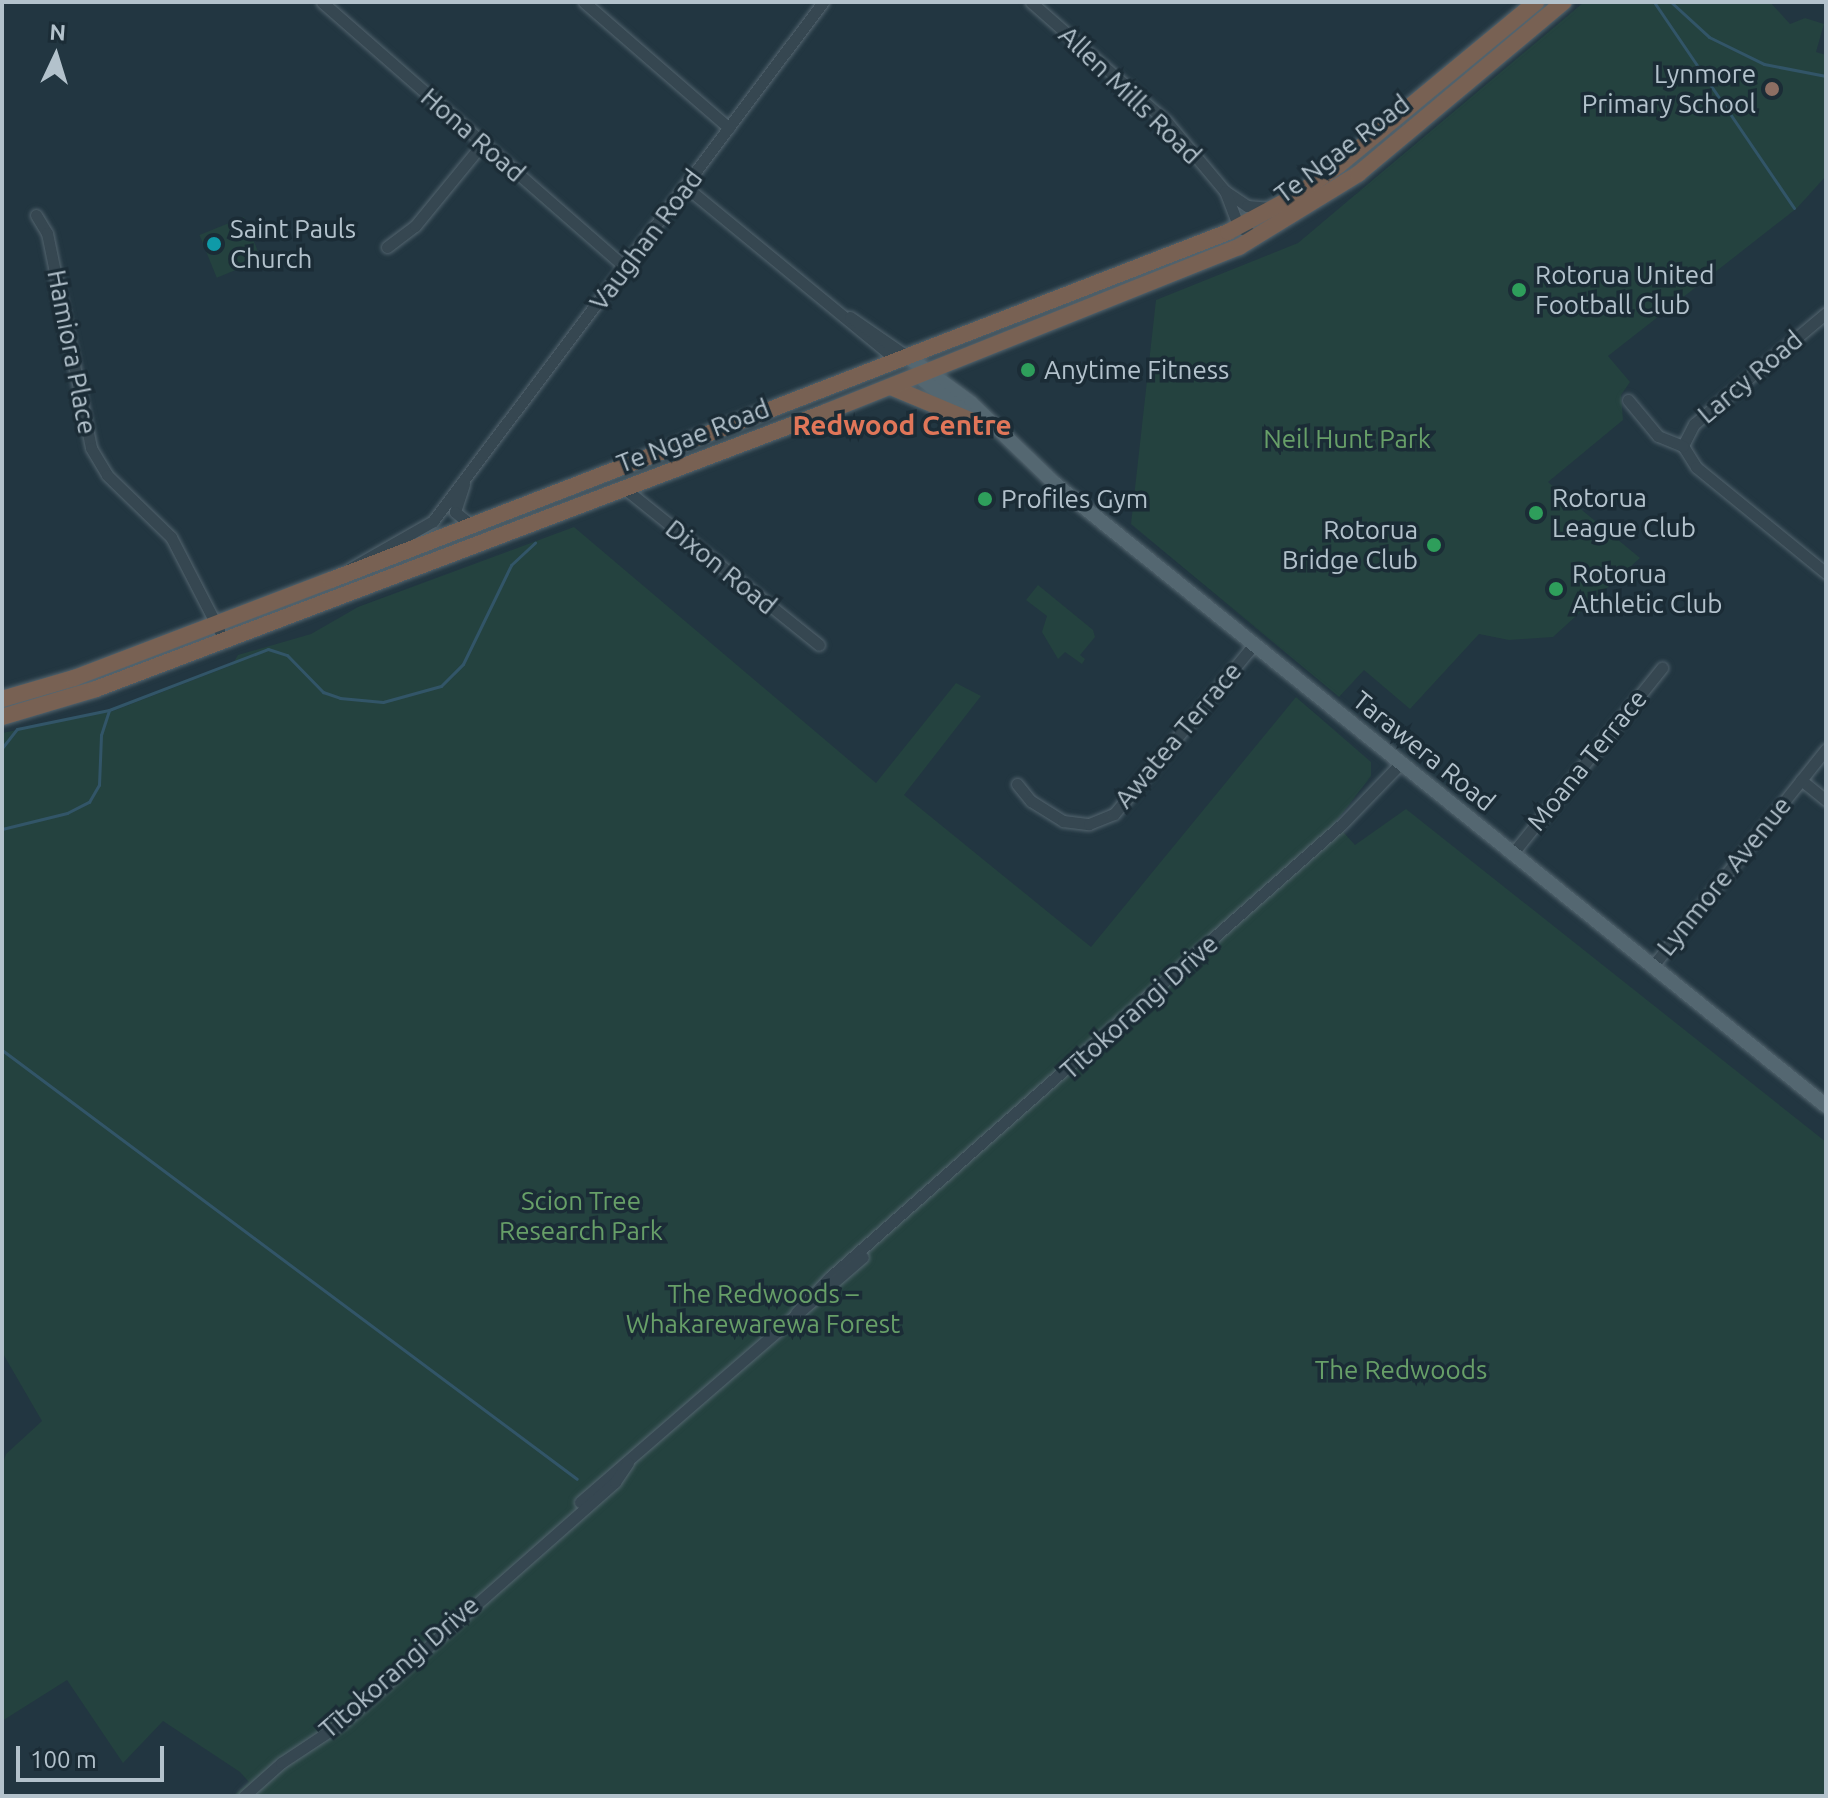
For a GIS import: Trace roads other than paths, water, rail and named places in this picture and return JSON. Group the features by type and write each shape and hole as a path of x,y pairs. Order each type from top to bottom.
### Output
{"highway":[{"name":"Te Ngae Road","path":"2,699 216,623 472,526 903,359 1277,207 1339,165 1536,2"},
{"name":"Te Ngae Road","path":"2,717 75,696 891,387 1258,237 1358,174 1564,2"},
{"path":"891,387 977,423"}],"main road":[{"path":"903,359 923,374"},
{"name":"Tarawera Road","path":"923,374 977,423 994,431"},
{"name":"Tarawera Road","path":"923,374 971,403 994,431 1400,764 1826,1106"}],"street":[{"path":"584,2 729,128"},
{"path":"596,13 605,2"},
{"name":"Vaughan Road","path":"343,575 361,559 427,527 823,2"},
{"name":"Allen Mills Road","path":"1031,2 1167,122 1225,191 1247,206 1277,207"},
{"name":"Hona Road","path":"326,3 625,267"},
{"path":"387,247 415,226 483,143"},
{"path":"686,187 903,359"},
{"name":"Allen Mills Road","path":"1225,191 1233,226"},
{"name":"Hamiora Place","path":"36,215 47,233 91,448 107,475 171,537 223,640"},
{"path":"1233,226 1258,237"},
{"name":"Larcy Road","path":"1683,446 1695,422 1826,313"},
{"path":"1628,400 1658,436 1683,446 1696,467 1826,573"},
{"name":"Vaughan Road","path":"468,476 455,512 459,520 472,526"},
{"name":"Dixon Road","path":"624,488 819,645"},
{"name":"Awatea Terrace","path":"1017,784 1031,801 1063,821 1089,824 1114,814 1254,644"},
{"name":"Moana Terrace","path":"1513,853 1662,668"},
{"name":"Lynmore Avenue","path":"1652,967 1826,749"},
{"name":"Tītokorangi Drive","path":"244,1796 281,1763 343,1722 550,1534 608,1476 628,1463 796,1313 835,1285 873,1244 1342,824 1400,764"},
{"path":"1801,780 1826,800"}],"waterway":[{"path":"1654,2 1794,208"},
{"path":"1671,2 1709,37 1764,64 1826,76"},
{"path":"2,748 17,729 109,710 268,649 287,655 323,692 340,698 383,702 441,686 463,664 511,565 535,543"},
{"path":"2,829 67,813 89,802 99,785 101,735 109,710"},
{"path":"2,1050 577,1479"}],"place":[{"name":"Lynmore Primary School","path":"1772,89"},
{"name":"Saint Pauls Church","path":"214,244"},
{"name":"Rotorua United Football Club","path":"1519,290"},
{"name":"Anytime Fitness","path":"1028,370"},
{"name":"Profiles Gym","path":"985,499"},
{"name":"Rotorua League Club","path":"1536,513"},
{"name":"Rotorua Bridge Club","path":"1434,545"},
{"name":"Rotorua Athletic Club","path":"1556,589"}],"district":[{"name":"Redwood Centre","path":"902,425"}],"park label":[{"name":"Neil Hunt Park","path":"1347,439"},
{"name":"Scion Tree Research Park","path":"581,1216"},
{"name":"The Redwoods – Whakarewarewa Forest","path":"763,1309"},
{"name":"The Redwoods","path":"1401,1370"}]}
